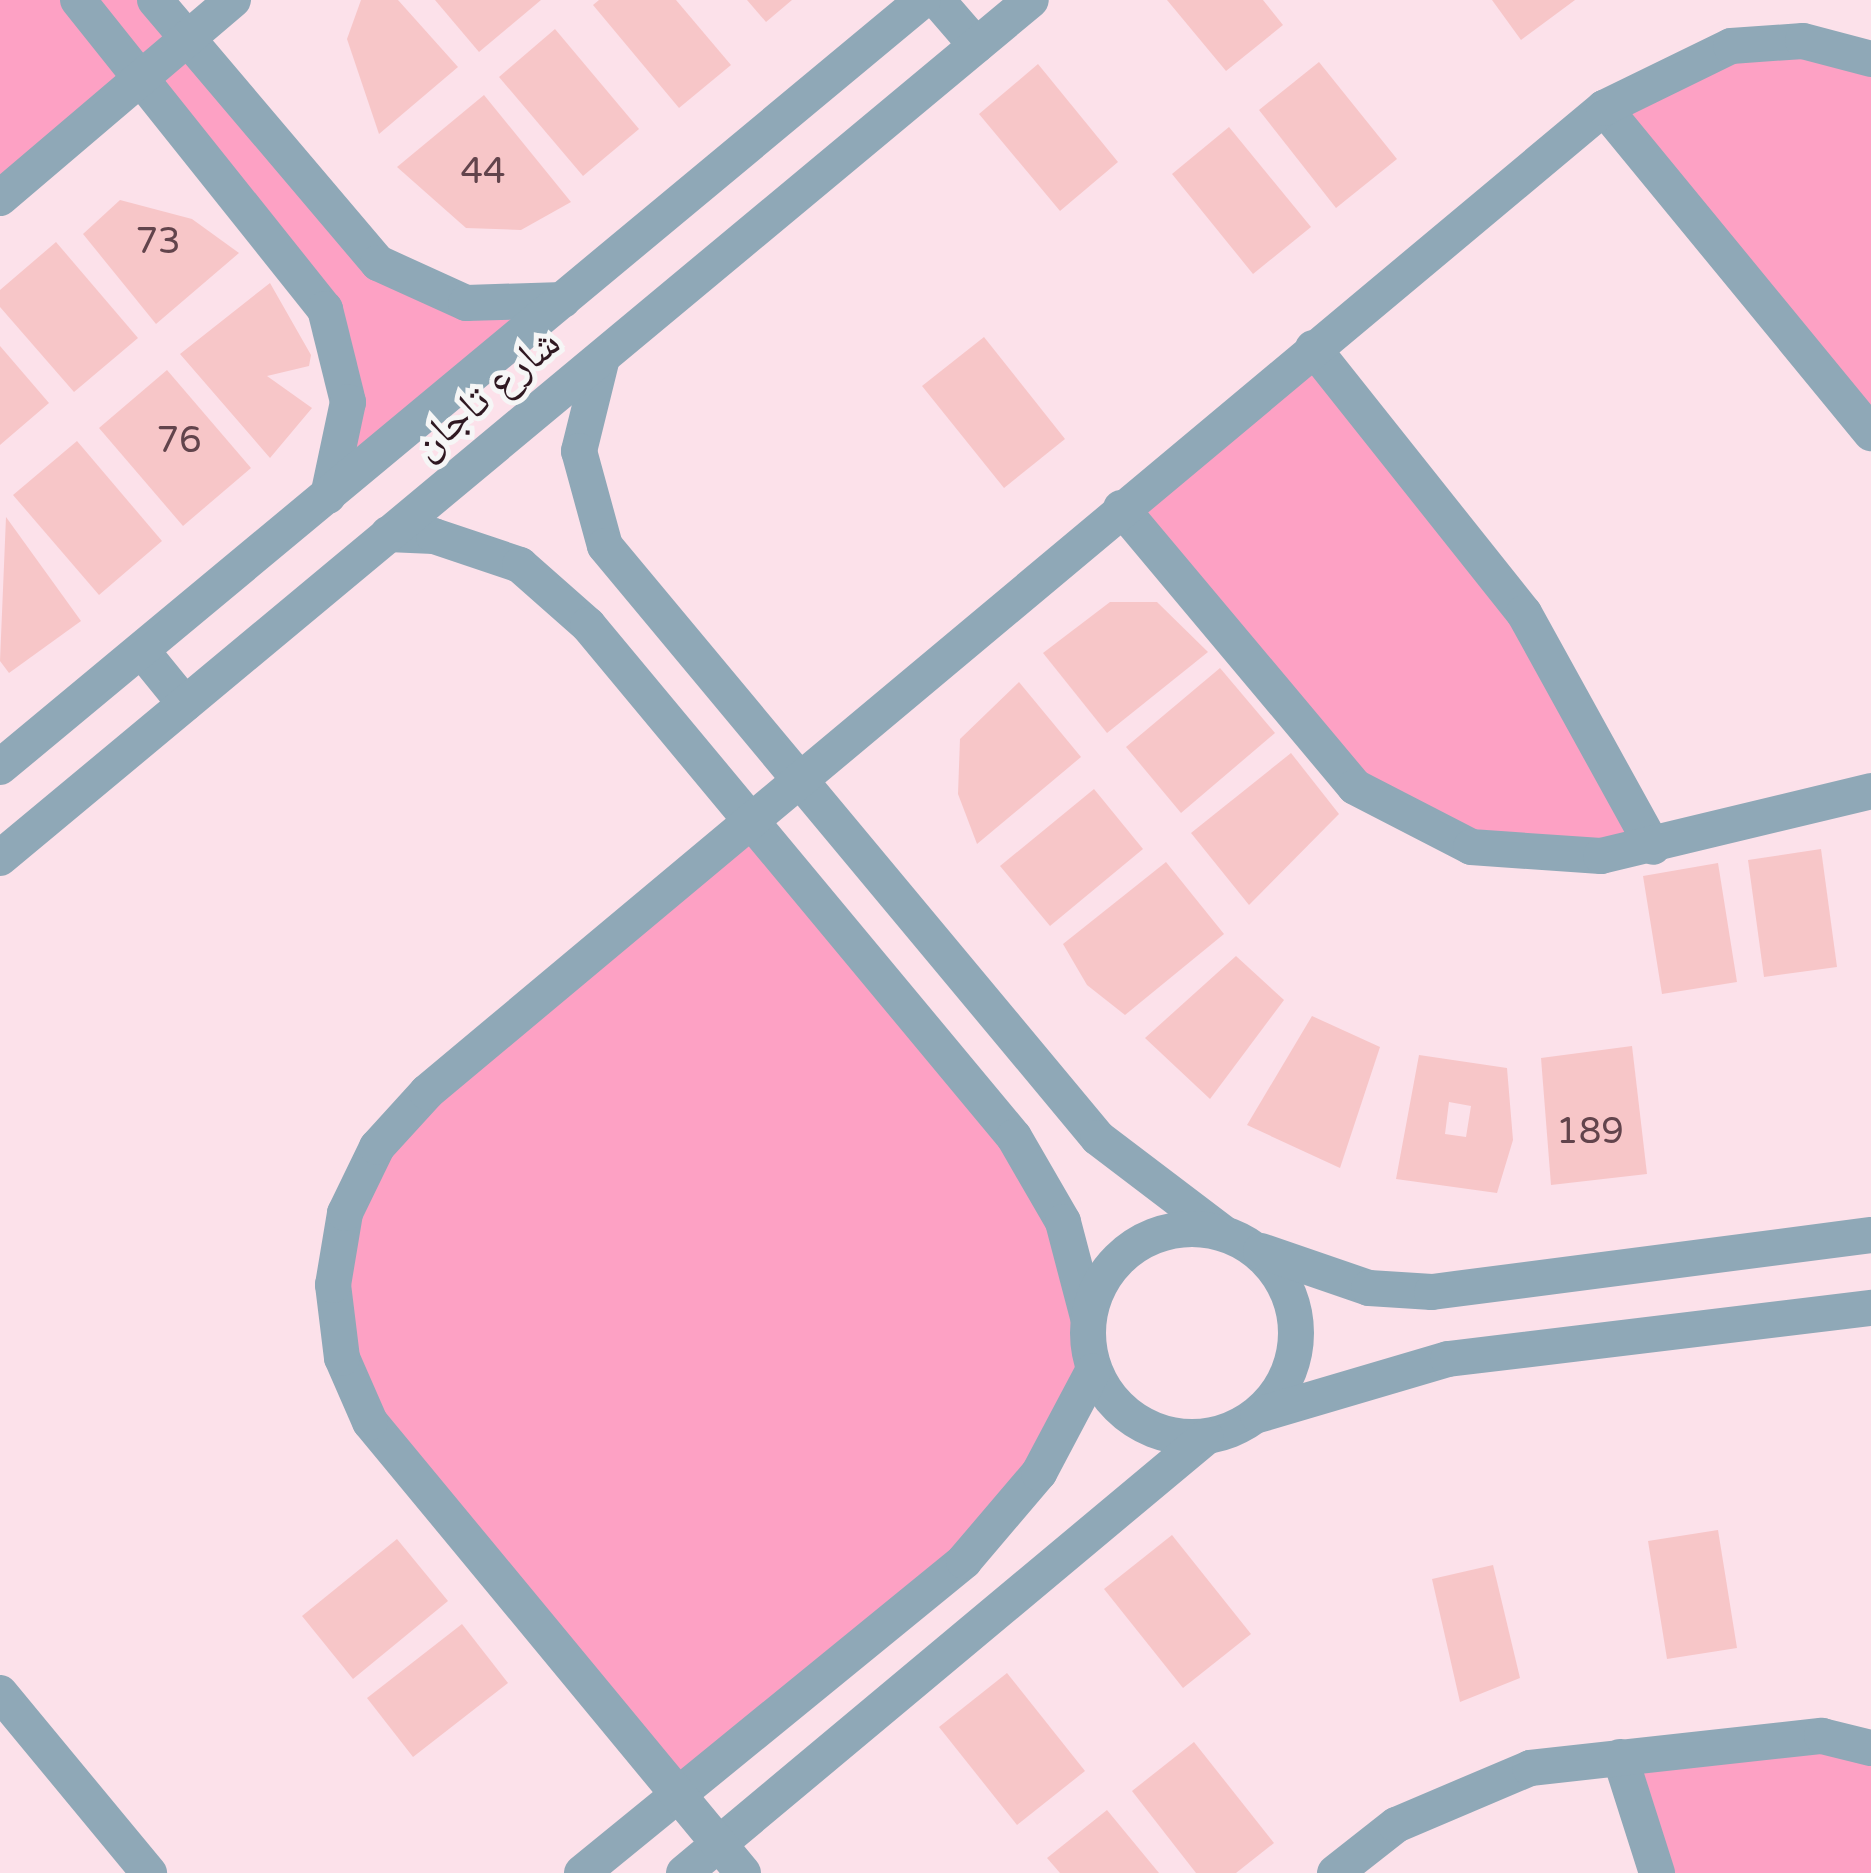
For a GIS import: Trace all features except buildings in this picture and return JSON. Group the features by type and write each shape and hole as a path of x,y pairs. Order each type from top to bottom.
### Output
{"street":[{"path":"78,0 325,309 348,402 328,496"},
{"path":"155,0 378,263 466,303 562,300"},
{"path":"0,198 232,0"},
{"name":"شارع تاجان","path":"0,767 923,0"},
{"path":"938,0 976,45"},
{"name":"شارع تاجان","path":"0,858 1030,0"},
{"path":"742,1873 370,1422 343,1358 333,1285 345,1213 377,1147 427,1092 1604,107 1731,46 1803,41 1871,59"},
{"path":"1604,107 1871,433"},
{"path":"1313,348 1524,613 1653,847"},
{"path":"604,355 579,451 605,546 1098,1138 1237,1239 1283,1283 1297,1330 1293,1363 1255,1417"},
{"path":"1121,508 1355,787 1410,823 1536,858 1653,847 1871,790"},
{"path":"388,534 478,547 556,592 1032,1164 1064,1222 1088,1317 1093,1371 1039,1473 964,1561 582,1873"},
{"path":"142,651 185,704"},
{"path":"1088,1317 1104,1275 1136,1244 1178,1228 1237,1239 1308,1273 1432,1292 1871,1234"},
{"path":"684,1873 1206,1437 1255,1417 1448,1359 1871,1308"},
{"path":"1093,1371 1138,1424 1206,1437"},
{"path":"0,1693 149,1873"},
{"path":"1335,1873 1460,1791 1620,1756 1822,1736 1871,1748"},
{"path":"1620,1756 1657,1873"}],"shaded area":[{"path":"0,0 155,0 419,288 563,300 328,496 342,354 142,78 0,198"},
{"path":"1731,46 1871,59 1871,433 1604,108"},
{"path":"1313,348 1470,541 1653,847 1410,823 1121,508"},
{"path":"750,820 1014,1137 1088,1317 1093,1371 1039,1473 678,1795 342,1358 345,1213 377,1147"},
{"path":"1871,1748 1871,1873 1657,1873 1620,1757"}]}
